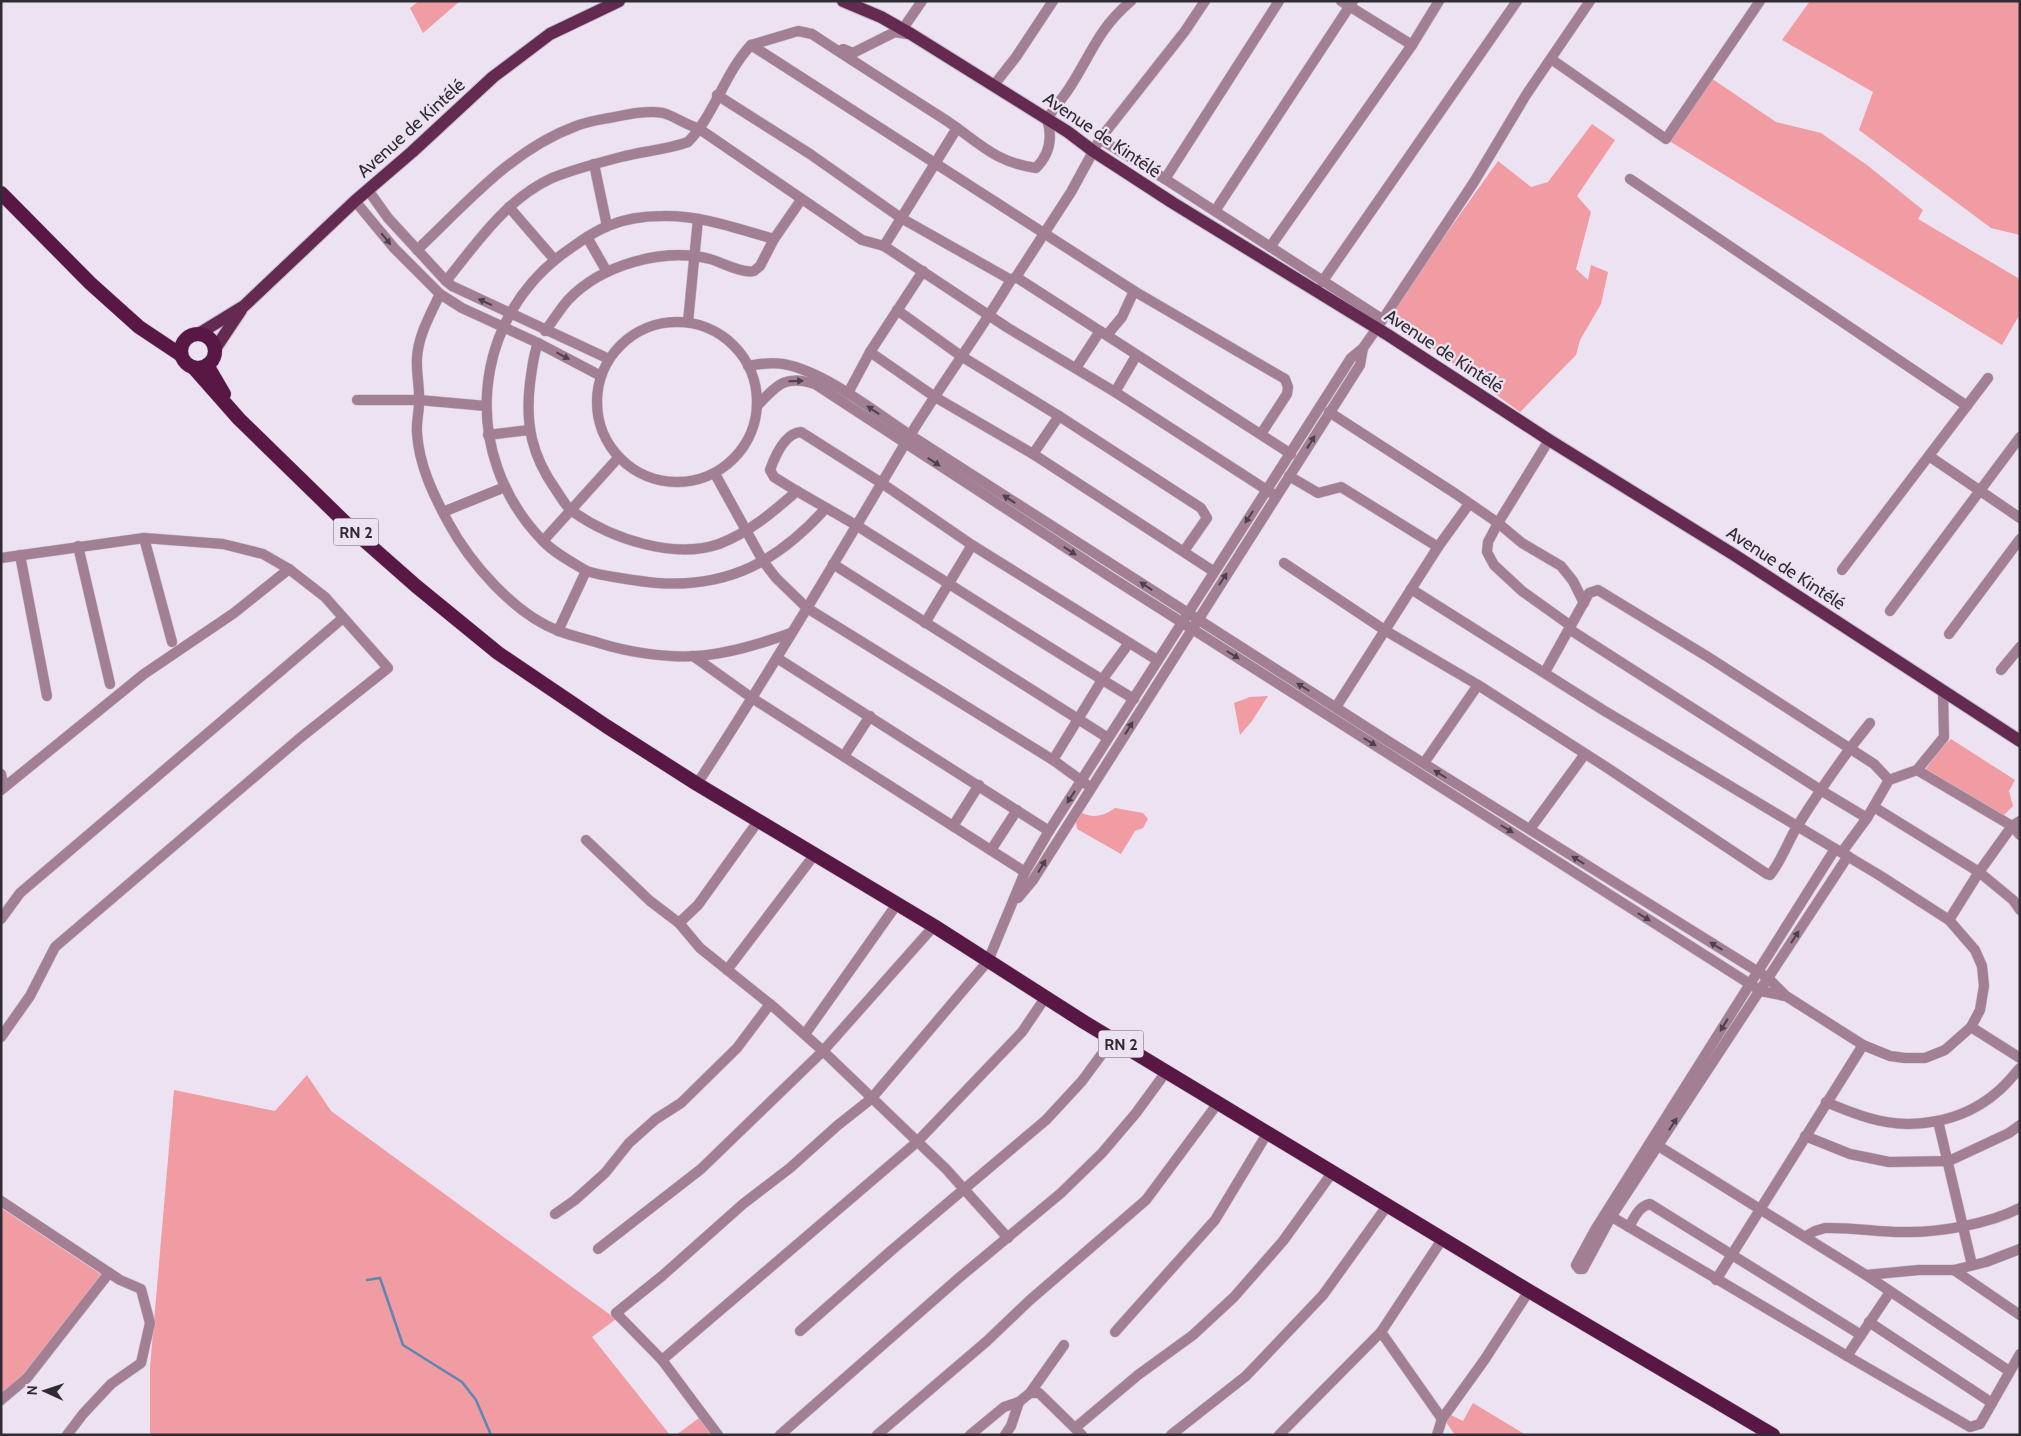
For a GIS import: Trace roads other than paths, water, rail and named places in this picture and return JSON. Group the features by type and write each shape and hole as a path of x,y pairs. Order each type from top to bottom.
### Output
{"highway":[{"name":"RN 2","path":"1,193 83,276 146,331 181,356 186,364 201,366 239,419 357,534 416,586 498,653 606,726 697,784 934,926 1045,998 1268,1132 1332,1173 1773,1435"},
{"name":"RN 2","path":"146,331 183,341"},
{"path":"181,356 183,341 190,335 200,334 212,340 215,349 213,358 201,366"}],"main road":[{"name":"Avenue de Kintélé","path":"200,334 244,306 493,77 537,42 555,31 620,1"},
{"name":"Avenue de Kintélé","path":"843,1 881,17 994,85 1173,203 1380,323 1550,440 1720,546 2020,741"},
{"name":"Avenue de Kintélé","path":"215,349 244,306"}],"street":[{"path":"446,282 479,240 509,207 551,179 594,164 688,142 718,95 736,62 751,45 798,31 812,34 853,53 895,32 906,32 922,1"},
{"path":"994,85 1016,57 1052,1"},
{"path":"812,34 957,128 991,154 1006,162 1036,168 1044,159 1048,147 1051,131 1047,119 1070,86 1102,31 1115,15 1131,1"},
{"path":"697,784 777,658 883,484 908,439 1071,192 1100,139 1185,31 1205,1"},
{"path":"1165,179 1279,1"},
{"path":"1270,247 1412,45 1438,1"},
{"path":"1322,282 1517,1"},
{"path":"718,1435 662,1360 616,1313 662,1276 743,1204 790,1168 838,1125 871,1099 988,961 1025,872 1049,830 1351,358 1363,348 1380,323 1474,182 1526,95 1590,1"},
{"path":"1551,59 1666,139 1760,1"},
{"path":"1215,211 1348,3 1412,45"},
{"path":"751,45 1134,290 1285,380 1288,387 1287,394 1261,434"},
{"path":"718,95 810,154 901,218 1013,278 1103,333 1291,454"},
{"path":"417,250 478,189 543,140 577,125 617,117 651,113 663,114 687,126 698,128 862,240 884,246 1276,496"},
{"path":"884,246 957,128"},
{"path":"1100,139 1270,247 1380,323"},
{"path":"594,164 607,226"},
{"path":"1630,179 1967,406"},
{"path":"368,190 388,218 446,282 545,331 609,359"},
{"path":"545,331 569,299 607,272 625,263 653,257 695,256 711,259 751,272 760,266 774,239 801,200"},
{"path":"355,202 394,248 440,294 462,308 538,343 601,376"},
{"path":"509,207 554,259"},
{"path":"774,239 698,218 663,216 626,221 607,226 554,259 530,286 511,314 496,345 489,372 486,406 488,435 494,463 505,487 526,521 543,541 586,571 647,582 678,584 706,582 732,575 781,551 826,509"},
{"path":"688,322 698,218"},
{"path":"587,237 607,272"},
{"path":"848,393 870,352 923,271"},
{"path":"1076,368 1103,333 1122,317 1134,290"},
{"path":"440,294 426,326 417,356 419,400 417,432 419,451 432,492 443,512 464,548 490,580 517,605 543,623 558,631 623,651 693,656 737,650 791,633"},
{"path":"897,310 961,356 1059,416 1202,508 1207,518 1184,551"},
{"path":"665,322 688,322 710,329 730,342 748,366 756,390 757,406 751,434 736,457 714,474 690,482 664,482 639,474 618,458 606,440 598,420 596,397 601,376 609,359 624,342 643,329 665,322"},
{"path":"538,343 533,360 528,398 529,430 535,451 550,482 571,510 600,528 634,541 684,550 718,544 746,531 769,516 797,491"},
{"path":"1012,905 1033,880 1360,365 1363,348"},
{"path":"870,352 935,397 1033,454 1213,571"},
{"path":"1115,392 1136,356"},
{"path":"748,366 768,362 784,364 809,372 848,393 908,439 1181,622 1194,624 1336,707 1424,764 1758,971 1786,996 1863,1045 1890,1056 1925,1058 1945,1050 1971,1027 1980,1010 1984,986 1982,966 1975,950 1948,920 1842,852 1603,710 1411,589"},
{"path":"1842,570 1988,378"},
{"path":"757,406 783,382 801,379 814,384 908,439 1187,613 1194,624 1750,984 1761,990 1786,996"},
{"path":"357,400 419,400 486,406"},
{"path":"1329,412 1498,523 1522,543 1561,566 1573,581 1584,603"},
{"path":"1033,454 1059,416"},
{"path":"488,435 529,430"},
{"path":"1134,699 947,584 857,526 774,477 770,470 775,455 792,434 801,432 883,484 972,545 1157,660"},
{"path":"1890,611 2020,437"},
{"path":"1550,440 1488,542 1487,552 1494,565 1522,591 1570,627 1867,818"},
{"path":"1929,456 2020,518"},
{"path":"543,541 618,458"},
{"path":"714,474 763,561 776,578 807,608 1053,760 1091,788"},
{"path":"1289,476 1318,493 1341,487 1438,547"},
{"path":"443,512 505,487"},
{"path":"1336,707 1438,547 1469,504"},
{"path":"144,538 172,642"},
{"path":"1,558 144,538 223,544 263,554 289,569 325,597 388,668 300,738 55,947 30,996 1,1037"},
{"path":"1948,634 2020,539"},
{"path":"925,623 972,545"},
{"path":"78,546 110,684"},
{"path":"20,555 47,696"},
{"path":"1284,563 1386,631 1478,685 1770,875 1778,865 1797,827 1849,749 1870,724"},
{"path":"833,564 1108,738"},
{"path":"3,789 144,674 234,612 289,569"},
{"path":"558,631 586,571"},
{"path":"1545,672 1590,593 1598,590 1708,657 1874,764 1889,780"},
{"path":"1,919 20,893 343,618"},
{"path":"1053,760 1102,680 1129,644"},
{"path":"2001,670 2020,647"},
{"path":"693,656 752,698 1025,872"},
{"path":"777,658 1049,830"},
{"path":"1424,764 1478,685"},
{"path":"1608,1215 1583,1269 1578,1269 1576,1265 1654,1143 1758,971 1867,818 1889,780 1917,770 1944,737 1943,692"},
{"path":"844,756 870,716"},
{"path":"1530,829 1585,754"},
{"path":"1917,770 2016,824 2020,835"},
{"path":"1,774 3,789"},
{"path":"953,826 978,785"},
{"path":"1874,807 1979,872 2013,900 2020,910"},
{"path":"991,850 1018,810"},
{"path":"679,923 698,905 759,820"},
{"path":"1948,920 1979,872 2016,824"},
{"path":"586,840 650,902 679,923 700,948 770,1004 823,1050 871,1099 946,1170 1008,1238"},
{"path":"1654,1143 1761,990 1842,852"},
{"path":"727,970 815,854"},
{"path":"805,1034 897,904"},
{"path":"598,1249 701,1169 823,1050 934,926"},
{"path":"662,1360 917,1142 1022,1032 1045,998"},
{"path":"555,1214 575,1200 605,1173 636,1137 656,1119 681,1103 737,1048 770,1004"},
{"path":"1971,1027 2020,1058"},
{"path":"800,1331 963,1189 1046,1120 1082,1081 1113,1039"},
{"path":"1716,1280 1863,1045"},
{"path":"1826,1102 1869,1118 1892,1123 1938,1121 1973,1108 1996,1093 2020,1068"},
{"path":"780,1435 960,1277 1056,1197 1102,1153 1136,1113 1166,1072"},
{"path":"876,1435 1146,1200 1218,1103"},
{"path":"1938,1121 1949,1161 1972,1266"},
{"path":"1805,1136 1850,1154 1889,1162 1949,1161 2009,1132 2020,1124"},
{"path":"1115,1332 1215,1220 1268,1132"},
{"path":"1654,1143 1806,1236 2009,1371"},
{"path":"1030,1393 1039,1393 1079,1433 1138,1375 1193,1336 1234,1297 1283,1241 1332,1173"},
{"path":"1,1201 109,1273 141,1290 150,1323 141,1363 111,1384 83,1414 67,1435"},
{"path":"1629,1227 1640,1208 1650,1204 1860,1335"},
{"path":"1171,1435 1246,1376 1323,1295 1387,1206"},
{"path":"1806,1236 1825,1228 1904,1232 1962,1225 2002,1216 2020,1208"},
{"path":"1608,1215 1716,1280 1970,1427 1980,1424 2020,1354"},
{"path":"1279,1435 1381,1332 1443,1238"},
{"path":"1866,1275 1919,1270 1954,1270 2018,1251"},
{"path":"1954,1270 2020,1315"},
{"path":"1,1400 27,1378 109,1273"},
{"path":"1437,1435 1442,1419 1485,1359 1529,1291"},
{"path":"1847,1356 1868,1322 1890,1292"},
{"path":"1868,1322 1992,1402"},
{"path":"1381,1332 1442,1419"},
{"path":"970,1435 1004,1407 1019,1402 1030,1393 1064,1346"},
{"path":"1005,1435 1011,1426 1019,1402"}],"waterway":[{"path":"367,1280 380,1278 403,1345 462,1382 476,1400 491,1435"}]}
